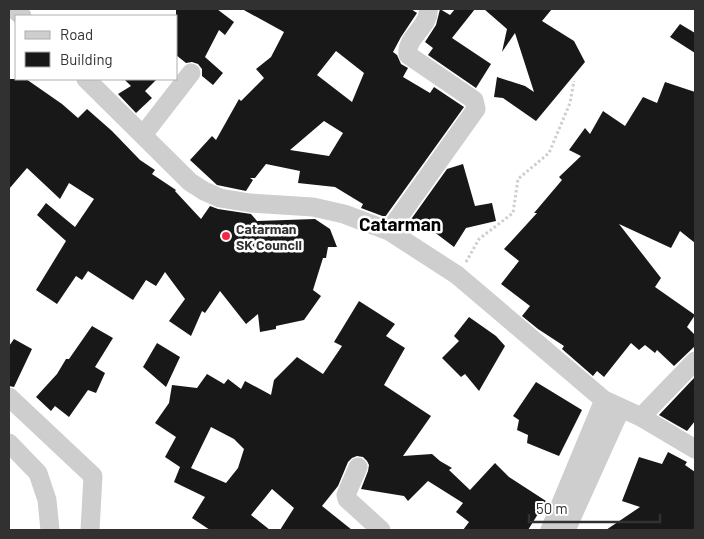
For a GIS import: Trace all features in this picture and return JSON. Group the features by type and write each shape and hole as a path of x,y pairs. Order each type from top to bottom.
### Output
{"street":[{"path":"389,231 476,109 474,100 408,55 408,46 428,16 428,9"},
{"path":"143,135 191,73"},
{"path":"87,80 190,182 204,191 220,198 250,203 313,207 344,214 389,231 457,275 612,404 641,417 695,449"},
{"path":"641,417 695,361"},
{"path":"9,397 93,476 90,530"},
{"path":"550,530 612,404"},
{"path":"566,530 612,404"},
{"path":"9,443 38,473 47,500 50,530"},
{"path":"358,467 346,495 347,499 381,530"}],"path":[{"path":"457,275 479,239 513,213 518,179 548,153 570,103 574,81"}],"building":[{"path":"176,9 217,9 234,22 225,35 219,30 205,57 223,73 213,85 202,76 202,69 198,64 186,63 178,57 178,15 176,15"},
{"path":"242,9 411,9 417,13 393,52 397,55 401,64 408,68 403,77 430,93 434,87 464,107 385,217 361,208 363,204 335,187 298,183 300,171 266,164 255,178 250,178 253,180 246,191 217,185 190,160 212,136 216,140 239,99 241,101 264,78 256,69 271,57 284,32","holes":["336,51 364,73 352,102 317,75","324,121 343,133 329,156 290,150"]},
{"path":"440,9 450,15 455,9 475,9 452,38 491,64 476,88 428,55 433,48 425,42 436,25"},
{"path":"484,9 552,9 542,21 574,41 585,62 536,121 503,98 494,97 497,77 525,86 534,92 515,33 502,52 507,29"},
{"path":"680,24 695,33 695,53 670,37"},
{"path":"9,79 27,80 62,104 78,118 87,109 140,160 155,170 152,174 176,190 201,219 210,206 251,214 257,221 315,219 330,229 337,247 328,247 326,258 323,258 313,290 321,296 304,320 276,326 276,329 260,332 258,314 246,324 220,291 205,313 202,311 191,336 169,321 185,299 165,272 156,286 146,280 133,300 88,271 82,280 76,276 57,304 36,290 66,241 37,215 46,203 75,227 94,199 69,183 60,199 27,168 9,189"},
{"path":"125,80 156,80 145,91 152,98 136,113 118,94 131,86"},
{"path":"665,82 695,92 695,243 680,231 671,248 619,224 661,278 655,287 695,315 687,327 695,335 695,346 674,366 657,350 655,353 645,345 639,350 631,343 604,377 597,371 593,376 562,349 564,346 522,316 530,306 501,284 519,261 504,249 537,213 534,213 562,180 559,177 581,156 569,150 585,128 590,134 603,111 625,126 643,97 657,103"},
{"path":"463,164 475,206 492,203 496,221 466,228 454,247 425,225 419,233 407,225 447,169"},
{"path":"359,301 395,324 386,336 405,348 384,385 431,416 403,456 432,454 452,468 449,470 470,490 495,463 509,477 546,501 528,530 463,530 469,522 456,512 463,503 428,481 408,501 404,496 361,489 369,465 363,457 357,456 348,462 338,486 322,506 352,530 280,530 294,508 272,489 251,515 270,530 210,530 192,518 205,497 174,482 180,467 165,457 176,437 155,423 169,403 172,385 197,388 207,374 224,384 228,379 241,389 245,381 271,395 274,380 297,357 323,374 342,346 334,342","holes":["211,427 234,439 244,449 238,468 226,483 191,468"]},
{"path":"469,317 496,336 505,346 479,391 465,374 461,377 442,358 459,341 454,336"},
{"path":"92,326 113,338 95,367 105,373 96,393 88,390 69,417 55,406 51,411 36,397 57,374 66,359 69,359"},
{"path":"14,339 32,349 14,387 9,386 9,346"},
{"path":"157,343 180,357 166,387 143,367"},
{"path":"695,377 695,421 687,431 659,415"},
{"path":"536,382 582,410 559,456 527,443 528,435 517,430 519,420 513,416"},
{"path":"668,452 687,462 685,465 695,472 695,530 606,530 640,507 622,501 639,457 662,464"}],"place":[{"name":"Catarman SK Council","path":"226,236"}],"district":[{"name":"Catarman","path":"400,223"}]}
